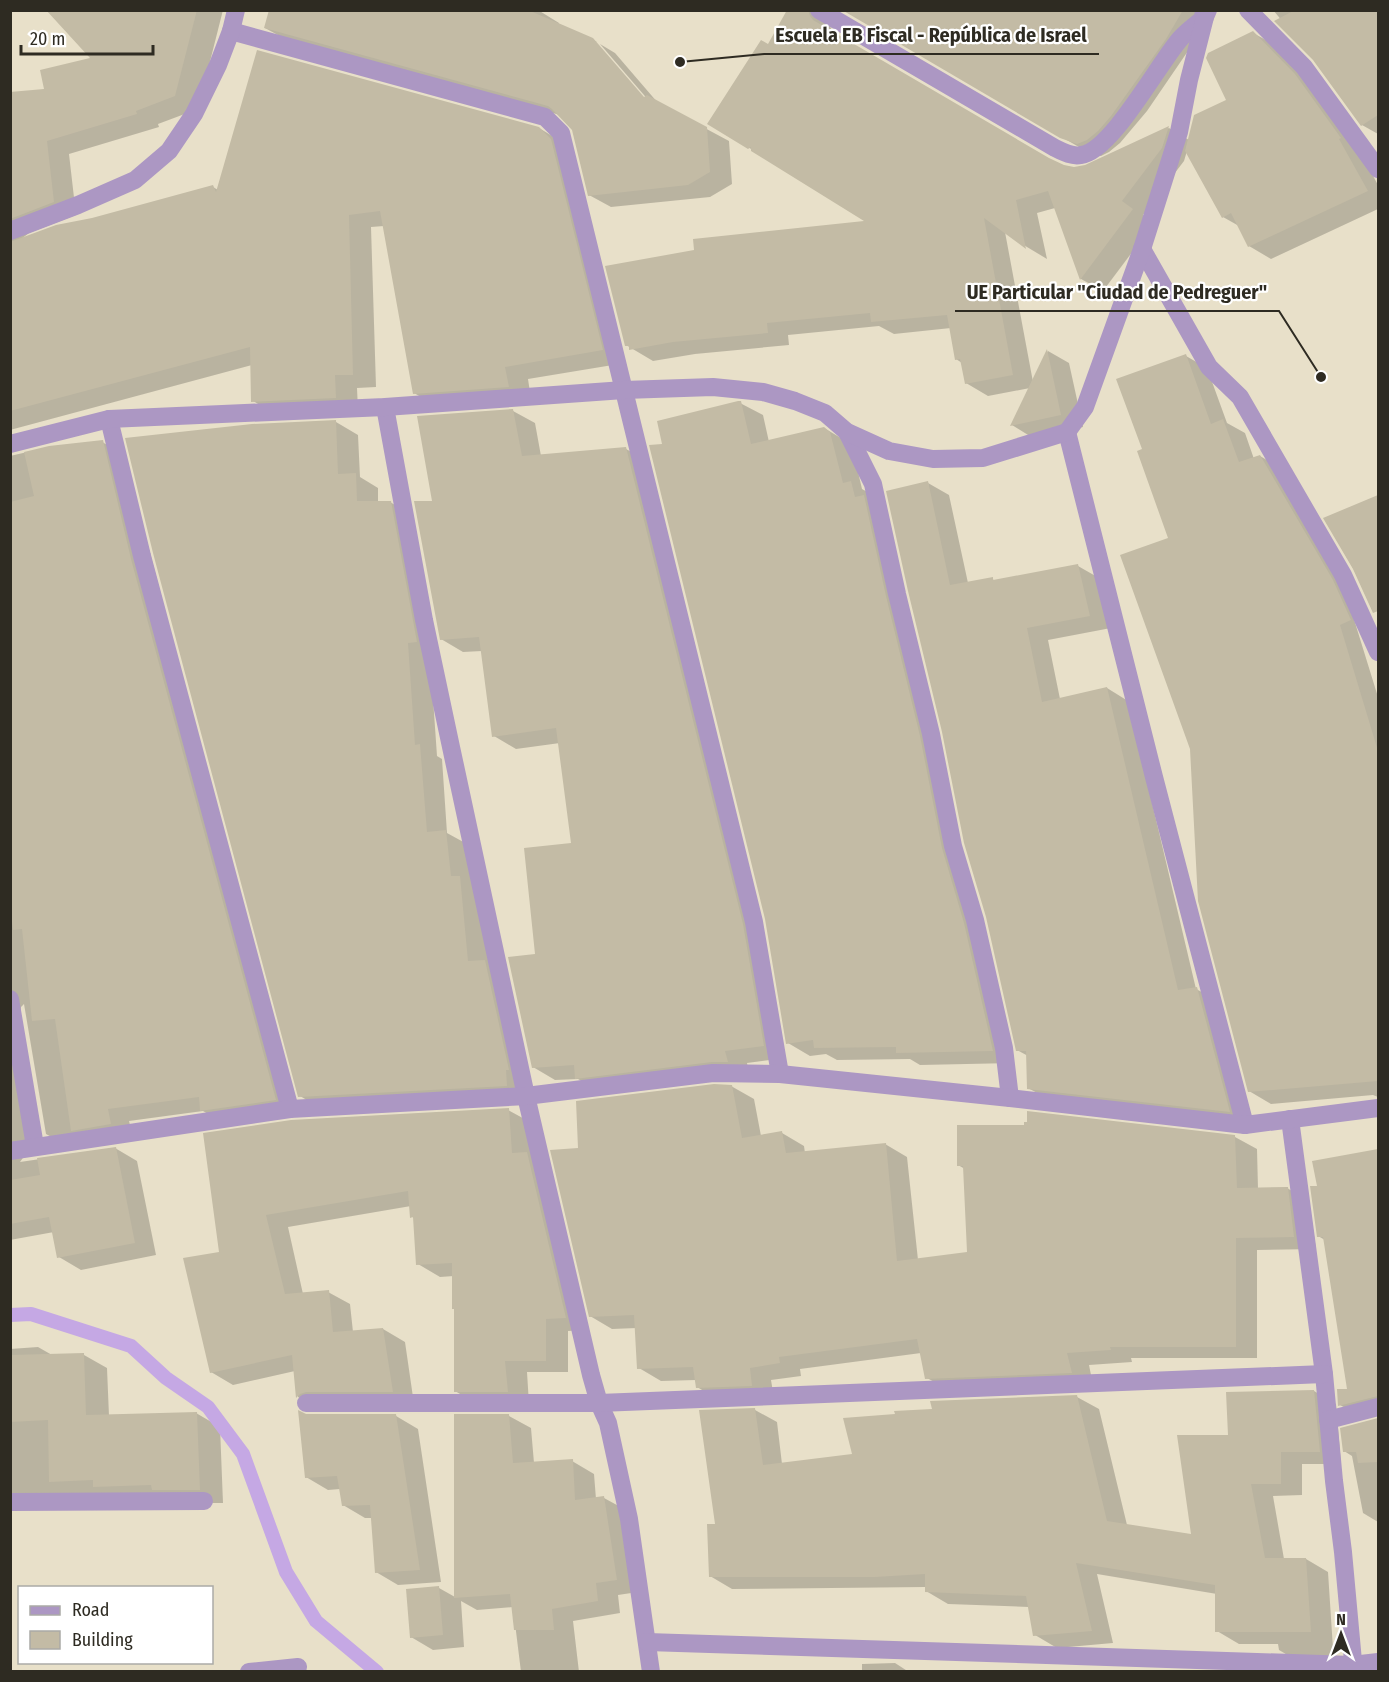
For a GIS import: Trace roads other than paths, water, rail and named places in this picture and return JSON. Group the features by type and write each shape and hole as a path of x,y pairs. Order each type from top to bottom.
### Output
{"street":[{"path":"10,231 135,180 169,151 194,114 218,65 236,10"},
{"path":"819,10 1055,148 1082,156 1094,150 1116,128 1181,38 1203,13"},
{"path":"1248,10 1304,67 1378,169"},
{"path":"10,444 109,419 385,408 624,390 713,387 764,392 795,401 825,413 847,432 889,451 933,459 983,458 1067,432 1085,407 1142,249 1179,132 1203,13"},
{"path":"231,31 545,117 561,133 754,922 780,1074"},
{"path":"1142,249 1209,367 1240,396 1344,574 1378,652"},
{"path":"385,408 424,620 526,1096 591,1375 599,1403 608,1423 629,1519 651,1671"},
{"path":"109,419 145,568 290,1108"},
{"path":"847,432 873,484 931,734 953,846 975,920 1004,1048 1010,1098"},
{"path":"1067,432 1245,1125"},
{"path":"10,999 34,1146"},
{"path":"10,1151 290,1108 526,1096 713,1073 780,1074 1245,1125 1378,1108"},
{"path":"1290,1119 1324,1374 1334,1481 1344,1552 1353,1668"},
{"path":"306,1403 599,1403 1324,1374"},
{"path":"1328,1420 1378,1407"},
{"path":"10,1502 204,1501"},
{"path":"647,1642 1353,1668 1378,1662"},
{"path":"249,1671 298,1668"}],"waterway":[{"path":"10,1315 31,1314 131,1346 166,1378 208,1407 243,1454 286,1572 316,1621 377,1672"}],"place":[{"name":"Escuela EB Fiscal - República de Israel","path":"680,62"},
{"name":"UE Particular \"Ciudad de Pedreguer\"","path":"1321,377"}]}
